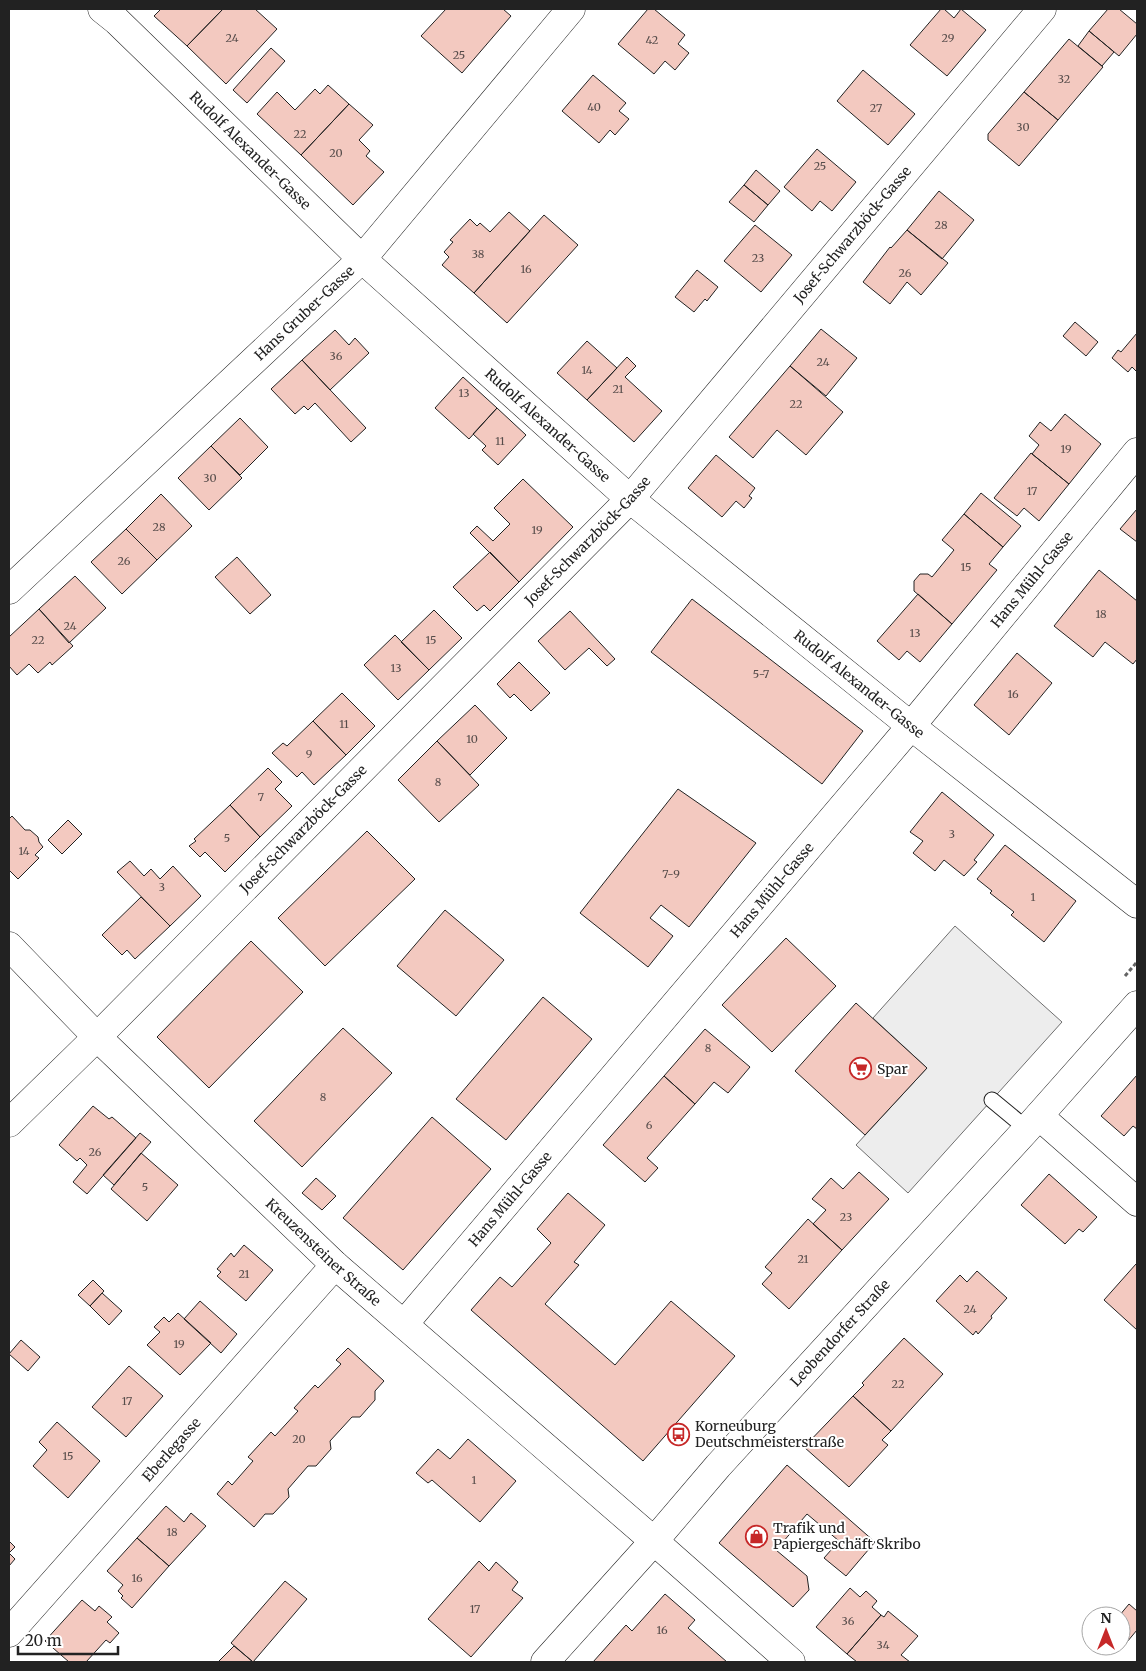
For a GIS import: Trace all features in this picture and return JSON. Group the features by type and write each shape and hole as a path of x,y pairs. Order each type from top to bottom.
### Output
{"street":[{"name":"Rudolf Alexander-Gasse","path":"102,9 362,259 630,499 911,726 1137,904"},
{"name":"Hans Gruber-Gasse","path":"9,590 362,259 571,9"},
{"name":"Josef-Schwarzböck-Gasse","path":"9,1123 97,1037 630,499 1042,9"},
{"name":"Hans Mühl-Gasse","path":"404,1324 911,726 1137,452"},
{"name":"Kreuzensteiner Straße","path":"9,946 97,1037 335,1265 791,1662"},
{"name":"Leobendorfer Straße","path":"545,1662 654,1541 718,1466 1033,1123 1137,1005"},
{"path":"1033,1123 1137,1202"},
{"name":"Eberlegasse","path":"9,1633 335,1265"}],"lane":[{"path":"992,1100 1033,1123"}],"shaded area":[{"path":"955,926 1062,1022 908,1193 856,1145 927,1068 873,1018"}],"building":[{"path":"161,9 223,9 187,46 154,16"},
{"path":"223,9 255,9 277,29 226,84 187,46"},
{"path":"446,9 503,9 511,16 462,73 421,36"},
{"path":"648,9 654,9 685,35 678,44 689,53 675,70 665,61 654,74 618,44"},
{"path":"941,9 944,9 954,18 961,9 986,30 947,76 910,45"},
{"path":"1108,9 1119,9 1137,24 1137,34 1119,56 1089,31"},
{"path":"1089,31 1114,52 1102,66 1078,46"},
{"path":"1069,39 1103,67 1058,120 1024,92"},
{"path":"271,48 285,61 247,103 233,90"},
{"path":"863,70 915,114 888,145 837,101"},
{"path":"593,75 626,103 619,111 629,119 615,135 610,130 599,143 562,111"},
{"path":"328,85 349,104 301,155 257,114 277,92 295,110 315,89 320,94"},
{"path":"1024,92 1058,120 1019,166 988,140 988,134"},
{"path":"349,104 373,125 359,140 370,151 366,156 384,172 353,205 301,155"},
{"path":"817,149 856,182 832,211 820,201 812,211 784,187"},
{"path":"756,170 780,191 768,205 744,185"},
{"path":"744,185 768,205 754,222 729,202"},
{"path":"939,191 974,220 942,259 907,230"},
{"path":"509,212 530,231 474,293 442,265 449,257 444,252 453,242 450,240 470,219 477,226 480,223 490,232"},
{"path":"544,215 578,245 507,323 474,293"},
{"path":"755,225 792,255 761,292 724,261"},
{"path":"907,230 948,263 921,295 907,282 890,304 863,282 890,247"},
{"path":"697,270 718,287 707,301 705,299 694,312 675,297"},
{"path":"1075,322 1098,342 1086,356 1063,336"},
{"path":"821,329 857,358 826,396 790,366"},
{"path":"335,330 349,345 355,338 369,353 330,390 302,360"},
{"path":"1137,333 1137,372 1132,367 1128,372 1112,358 1118,350 1121,352"},
{"path":"587,341 617,368 587,400 557,373"},
{"path":"627,357 636,366 625,377 662,411 634,442 587,400"},
{"path":"302,360 366,428 351,442 315,403 308,410 304,406 295,414 271,389"},
{"path":"790,366 843,412 806,455 777,430 753,458 729,437"},
{"path":"463,377 497,408 469,439 435,408"},
{"path":"497,408 526,435 498,465 482,450 486,446 473,434"},
{"path":"1065,414 1101,444 1069,484 1032,454 1039,445 1029,436 1040,422 1051,431"},
{"path":"240,418 268,447 240,475 211,446"},
{"path":"211,446 242,478 209,510 178,478"},
{"path":"1031,453 1069,484 1039,521 1024,508 1017,516 994,498"},
{"path":"716,455 755,488 749,496 752,498 744,508 736,501 722,517 688,488"},
{"path":"523,479 573,527 519,582 470,533 477,526 493,541 510,524 494,508"},
{"path":"981,493 1021,526 1003,547 964,514"},
{"path":"161,494 192,526 157,560 126,529"},
{"path":"1137,509 1137,542 1120,529"},
{"path":"964,514 1003,547 989,564 997,570 952,624 914,591 914,581 920,574 928,574 932,577 954,550 942,540"},
{"path":"126,529 157,560 122,594 91,562"},
{"path":"490,552 519,582 490,611 484,605 477,611 453,587"},
{"path":"237,557 271,595 250,614 215,577"},
{"path":"1099,570 1137,601 1137,659 1133,664 1105,642 1093,657 1054,626"},
{"path":"75,576 106,608 69,643 39,609"},
{"path":"918,594 952,624 920,662 907,651 899,660 877,641"},
{"path":"692,599 863,731 822,784 651,652"},
{"path":"39,609 73,646 52,665 50,662 38,673 29,664 17,675 9,666 9,637"},
{"path":"434,610 462,638 429,670 401,642"},
{"path":"570,611 615,659 607,666 589,648 565,670 538,641"},
{"path":"395,635 429,670 398,700 364,665"},
{"path":"1017,653 1052,683 1009,735 974,705"},
{"path":"519,662 550,693 531,711 514,694 510,698 497,684"},
{"path":"342,693 375,726 346,755 313,721"},
{"path":"475,705 507,738 470,775 437,741"},
{"path":"313,721 346,755 314,785 302,772 297,777 272,753 283,743 287,746"},
{"path":"437,741 479,785 439,822 398,780"},
{"path":"268,768 282,782 275,789 292,806 260,837 230,805"},
{"path":"678,789 756,843 689,927 661,905 650,918 673,936 648,967 580,913"},
{"path":"942,792 994,835 974,860 977,862 964,876 944,860 935,871 913,853 923,841 910,832"},
{"path":"230,805 260,837 225,872 205,852 200,857 189,846"},
{"path":"12,816 25,830 30,830 38,837 43,847 35,855 39,858 18,879 9,870 9,819"},
{"path":"68,820 82,834 62,854 48,840"},
{"path":"367,831 415,879 325,966 278,918"},
{"path":"1005,845 1076,901 1044,942 1011,915 1014,912 990,893 992,891 977,879"},
{"path":"130,861 144,876 151,869 160,879 173,866 201,896 170,926 117,872"},
{"path":"141,897 170,926 135,959 127,950 122,955 102,935"},
{"path":"445,910 504,960 456,1016 397,966"},
{"path":"786,938 836,986 772,1052 722,1005"},
{"path":"251,941 303,992 209,1088 157,1037"},
{"path":"543,997 592,1039 506,1140 456,1099"},
{"name":"Spar","path":"856,1003 927,1068 865,1135 795,1071"},
{"path":"343,1028 392,1073 302,1167 254,1121"},
{"path":"705,1029 750,1067 728,1093 714,1082 695,1104 664,1076"},
{"path":"1137,1075 1137,1129 1133,1126 1124,1136 1101,1116"},
{"path":"664,1076 695,1104 647,1158 658,1168 645,1182 603,1145"},
{"path":"93,1106 109,1119 112,1117 136,1138 87,1194 73,1182 87,1165 80,1158 77,1161 59,1145"},
{"path":"432,1117 491,1169 403,1270 343,1218"},
{"path":"140,1133 151,1142 114,1185 103,1175"},
{"path":"141,1153 178,1185 147,1221 111,1189"},
{"path":"859,1172 889,1199 842,1250 813,1224 826,1210 812,1199 831,1178 843,1189"},
{"path":"1049,1174 1097,1217 1083,1232 1079,1229 1065,1244 1021,1205"},
{"path":"316,1178 336,1196 322,1210 302,1193"},
{"path":"568,1193 605,1225 574,1262 579,1265 545,1304 615,1365 671,1301 735,1356 643,1461 471,1310 500,1277 512,1287 551,1243 537,1229"},
{"path":"808,1219 842,1250 789,1309 762,1284 772,1273 765,1267"},
{"path":"244,1245 273,1270 246,1301 217,1276 221,1272 217,1269 231,1253 234,1257"},
{"path":"1137,1265 1137,1330 1104,1300"},
{"path":"977,1271 1007,1298 978,1334 976,1331 973,1335 936,1301 960,1275 967,1282"},
{"path":"93,1280 104,1291 90,1306 78,1295"},
{"path":"102,1293 122,1311 109,1325 90,1306"},
{"path":"200,1301 237,1334 221,1353 184,1319"},
{"path":"178,1313 211,1343 180,1375 147,1345 160,1332 154,1327 164,1317 169,1322"},
{"path":"904,1338 943,1374 891,1431 853,1396 864,1385 862,1383"},
{"path":"21,1340 40,1357 28,1371 9,1354"},
{"path":"348,1348 384,1381 375,1391 375,1400 360,1417 352,1417 330,1441 331,1449 316,1466 308,1466 288,1489 289,1497 273,1514 265,1514 254,1527 217,1494 228,1481 232,1485 253,1461 248,1457 271,1432 275,1436 298,1411 294,1408 315,1385 318,1388 341,1364 336,1360"},
{"path":"129,1366 163,1396 126,1437 92,1407"},
{"path":"853,1396 891,1431 882,1440 888,1445 849,1487 804,1447"},
{"path":"57,1422 100,1461 68,1498 33,1466 47,1450 39,1442"},
{"path":"468,1439 516,1481 480,1522 432,1480 428,1483 416,1473 438,1449 450,1459"},
{"path":"787,1465 875,1542 846,1576 824,1558 839,1541 807,1514 776,1550 807,1576 809,1590 793,1607 719,1543"},
{"path":"166,1506 184,1522 191,1513 206,1526 169,1566 137,1538"},
{"path":"137,1538 169,1566 132,1608 121,1598 123,1596 118,1591 123,1585 107,1571"},
{"path":"9,1541 15,1547 9,1553"},
{"path":"9,1553 15,1559 9,1566"},
{"path":"479,1561 489,1571 496,1562 518,1582 512,1590 523,1598 471,1657 428,1619"},
{"path":"285,1581 307,1599 253,1662 231,1643"},
{"path":"850,1588 860,1597 866,1591 877,1601 872,1607 881,1615 847,1654 816,1627"},
{"path":"665,1594 695,1620 688,1628 727,1662 593,1662 626,1625 632,1631"},
{"path":"82,1600 95,1611 99,1606 112,1617 107,1622 119,1633 110,1643 106,1640 86,1662 69,1662 45,1641"},
{"path":"1129,1604 1137,1611 1137,1630 1131,1637 1131,1606 1127,1606"},
{"path":"888,1611 918,1636 901,1655 910,1662 857,1662 847,1654 881,1615 884,1617"},
{"path":"234,1646 253,1662 218,1662"}],"place":[{"name":"Spar","path":"861,1069"},
{"name":"Korneuburg Deutschmeisterstraße","path":"679,1434"},
{"name":"Trafik und Papiergeschäft Skribo","path":"757,1536"}]}
